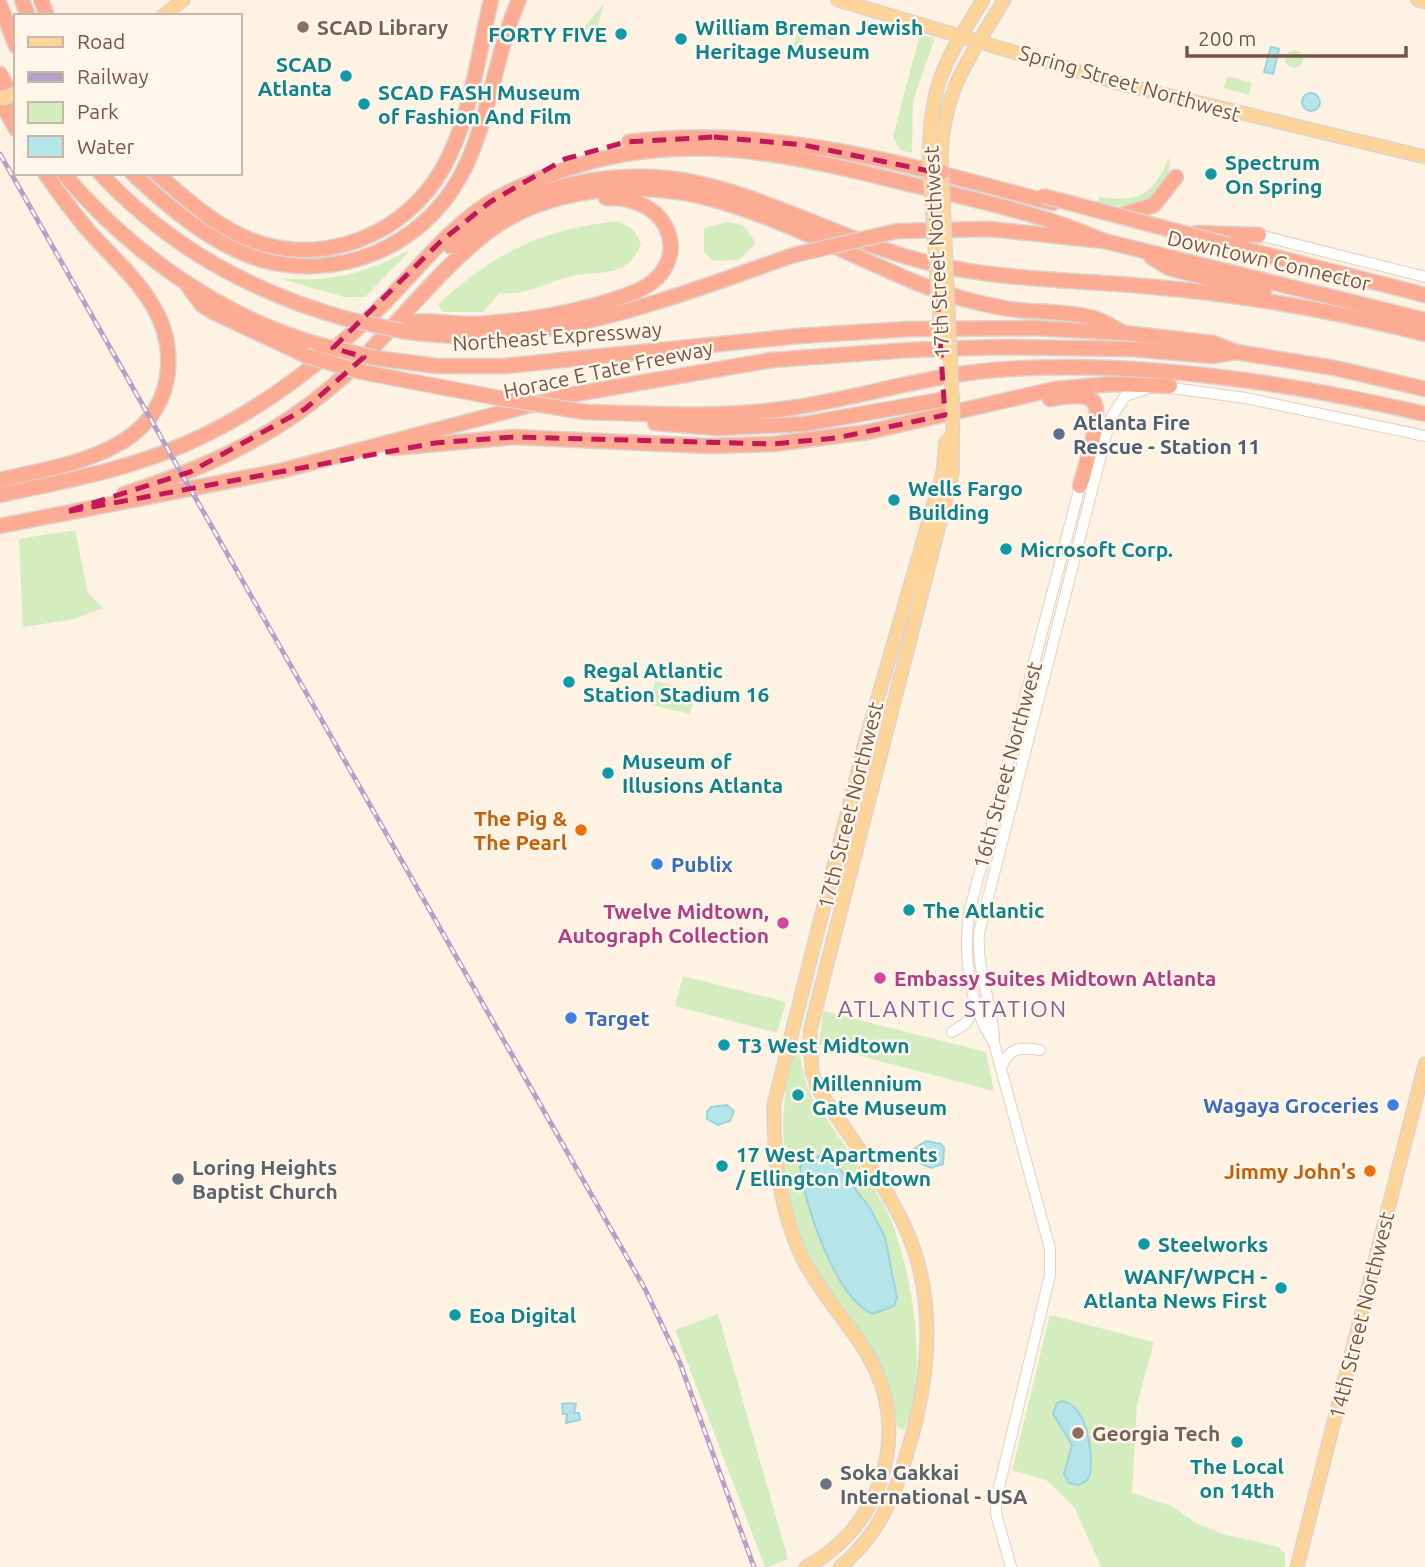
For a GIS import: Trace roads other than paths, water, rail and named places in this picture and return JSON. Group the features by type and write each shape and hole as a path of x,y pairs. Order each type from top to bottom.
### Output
{"highway":[{"path":"158,175 221,225 263,244 308,250 352,243 372,235 416,204 443,168 460,128 491,0"},
{"path":"0,5 14,41"},
{"path":"135,175 211,235 258,258 311,266 347,262 383,250 426,221 460,177 479,130 515,5"},
{"path":"0,74 14,100"},
{"path":"0,100 14,125"},
{"path":"524,186 536,173 551,165 604,147 670,138 728,138 804,145 871,156 1110,217 1184,232 1259,235"},
{"path":"371,316 462,223 490,202 524,186 607,155 639,149 752,151 840,167 1057,220 1104,241"},
{"path":"936,172 1425,295"},
{"path":"0,480 96,455 121,444 147,422 155,409 169,367 167,338 152,304 67,205 46,175"},
{"name":"Northeast Expressway","path":"65,175 118,232 183,280 251,318 320,345 376,358 437,366 504,366 799,336 896,329 1005,327 1124,333 1213,343 1236,352"},
{"path":"102,175 142,216 196,256 264,290 347,319 383,327 479,324 529,318 626,294 645,286 658,275 668,256 669,237 655,210 634,200 597,199 563,205 523,219 492,236 434,285"},
{"path":"0,495 85,477 145,460 220,428 286,388 463,235 507,207 549,190 584,181 650,177 706,186 885,251 940,266 1001,275 1192,291 1319,309"},
{"path":"1110,217 1154,205 1176,177"},
{"path":"65,512 190,472 271,432 328,390 378,345 486,233 523,212 580,194 639,188 680,192 733,207 952,295 1003,308 1093,318 1124,333"},
{"name":"Northeast Expressway","path":"406,327 498,336 570,326 658,303 794,254 897,231 990,229 1104,241"},
{"name":"Downtown Connector","path":"1104,241 1425,320"},
{"path":"1142,251 1169,268 1319,309 1425,334"},
{"path":"183,280 209,309 307,356 362,372 654,423 718,428 804,425 948,398"},
{"name":"Horace E Tate Freeway","path":"0,526 216,485 329,459 569,395 772,360 909,350 1001,347 1133,349 1212,356 1236,352"},
{"path":"1236,352 1335,368 1425,389"},
{"path":"584,412 692,416 760,412 821,403 974,372 1050,369 1137,370 1212,377 1307,390 1425,414"},
{"path":"1050,369 1170,386"},
{"path":"969,410 1003,400 1076,386 1170,386"},
{"path":"329,459 490,438 710,446 773,444 836,438 969,410 1067,397 1093,401 1096,406 1086,488"}],"main road":[{"path":"166,14 183,0"},
{"name":"Spring Street Northwest","path":"838,0 962,34 1179,100 1425,157"},
{"name":"17th Street Northwest","path":"840,1567 863,1546 880,1522 903,1468 921,1405 929,1357 923,1289 899,1217 817,1087 812,1072 810,1031 948,474 948,398 935,153 930,113 937,80 983,0"},
{"name":"17th Street Northwest","path":"935,153 947,101 1004,0"},
{"path":"1419,0 1425,2"},
{"name":"17th Street Northwest","path":"806,1567 828,1555 866,1512 877,1491 886,1463 890,1437 888,1403 876,1369 817,1285 785,1211 775,1164 774,1104 866,739 948,474"},
{"name":"14th Street Northwest","path":"1297,1567 1425,1064"}],"street":[{"path":"1259,235 1425,277"},
{"path":"1086,488 1118,402 1136,391 1170,386 1331,414 1425,436"},
{"name":"16th Street Northwest","path":"994,1043 985,1029 976,1003 966,947 970,906 1086,488"},
{"name":"16th Street Northwest","path":"1012,1567 996,1514 996,1500 1050,1275 1050,1249 994,1043 994,1030 978,956 981,922 1086,488"},
{"path":"952,1032 967,1023 976,1003"},
{"path":"1001,1069 1008,1054 1015,1049 1040,1050"}],"water":[{"path":"1271,47 1279,49 1273,74 1264,72"},
{"path":"1311,93 1317,96 1320,102 1317,108 1311,111 1305,108 1302,102 1305,96"},
{"path":"727,1105 734,1111 730,1121 718,1125 707,1119 707,1112 711,1107"},
{"path":"926,1141 941,1144 944,1148 943,1164 931,1168 915,1161 912,1150"},
{"path":"827,1153 870,1208 885,1237 897,1298 894,1306 873,1314 859,1305 846,1290 824,1249 808,1204 800,1167 803,1163"},
{"path":"1062,1401 1078,1411 1087,1431 1091,1465 1086,1481 1078,1485 1069,1483 1064,1474 1072,1445 1053,1414 1057,1403"},
{"path":"562,1404 576,1404 574,1413 579,1413 580,1420 566,1423 567,1414 563,1414"}],"railway":[{"path":"0,154 645,1289 680,1363 754,1567"}],"place":[{"name":"SCAD Library","path":"303,27"},
{"name":"FORTY FIVE","path":"621,34"},
{"name":"William Breman Jewish Heritage Museum","path":"681,39"},
{"name":"SCAD Atlanta","path":"346,76"},
{"name":"SCAD FASH Museum of Fashion And Film","path":"364,104"},
{"name":"Spectrum On Spring","path":"1211,174"},
{"name":"Atlanta Fire Rescue - Station 11","path":"1059,434"},
{"name":"Wells Fargo Building","path":"894,500"},
{"name":"Microsoft Corp.","path":"1006,549"},
{"name":"Regal Atlantic Station Stadium 16","path":"569,682"},
{"name":"Museum of Illusions Atlanta","path":"608,773"},
{"name":"The Pig & The Pearl","path":"581,830"},
{"name":"Publix","path":"657,864"},
{"name":"The Atlantic","path":"909,910"},
{"name":"Twelve Midtown, Autograph Collection","path":"783,923"},
{"name":"Embassy Suites Midtown Atlanta","path":"880,978"},
{"name":"Target","path":"571,1018"},
{"name":"T3 West Midtown","path":"724,1045"},
{"name":"Millennium Gate Museum","path":"798,1095"},
{"name":"Wagaya Groceries","path":"1393,1105"},
{"name":"17 West Apartments / Ellington Midtown","path":"722,1166"},
{"name":"Jimmy John's","path":"1370,1171"},
{"name":"Loring Heights Baptist Church","path":"178,1179"},
{"name":"Steelworks","path":"1144,1244"},
{"name":"WANF/WPCH - Atlanta News First","path":"1281,1288"},
{"name":"Eoa Digital","path":"455,1315"},
{"name":"Georgia Tech","path":"1078,1433"},
{"name":"The Local on 14th","path":"1237,1442"},
{"name":"Soka Gakkai International - USA","path":"826,1484"}],"district":[{"name":"ATLANTIC STATION","path":"953,1008"}]}
